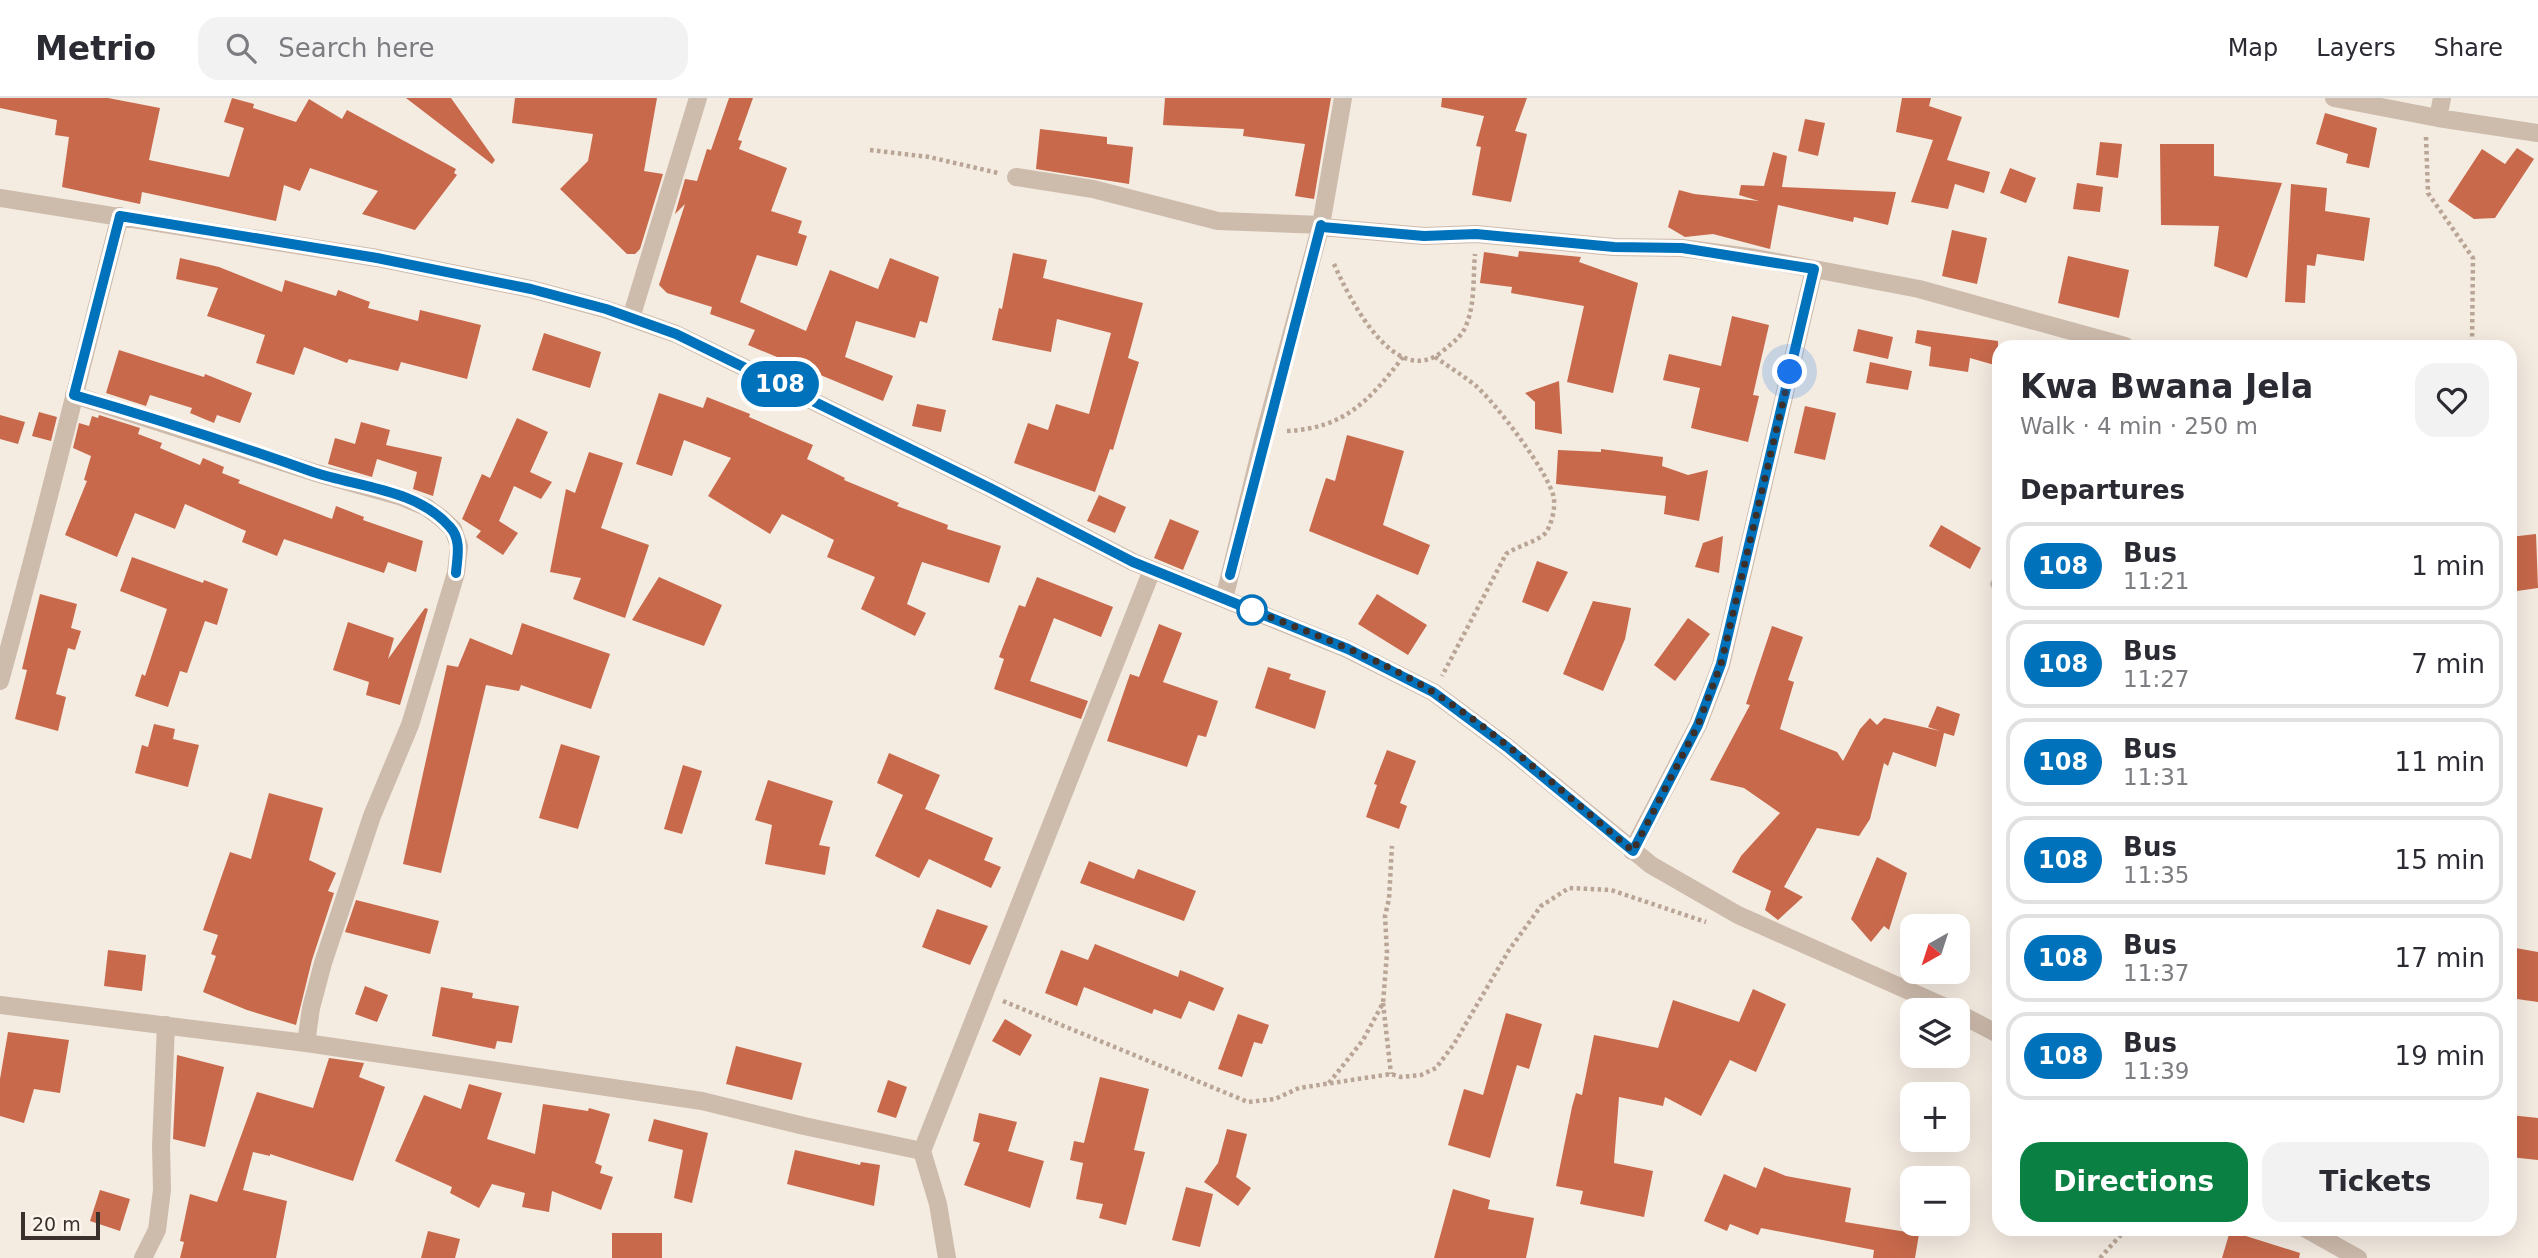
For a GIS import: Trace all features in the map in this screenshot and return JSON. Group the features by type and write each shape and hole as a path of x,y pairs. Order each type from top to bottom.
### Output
{"street":[{"path":"631,318 698,98"},
{"path":"1224,599 1265,432 1321,226 1343,98"},
{"path":"2334,98 2438,118 2538,133"},
{"path":"2438,118 2442,98"},
{"path":"1016,177 1093,189 1218,221 1321,226 1424,236 1476,234 1614,247 1682,248 1919,289 2103,340"},
{"path":"0,198 377,258 531,289 631,318 715,351 1152,570 1348,649 1433,692 1507,747 1651,865 1738,915 1925,998"},
{"path":"0,681 60,463 74,395 120,216"},
{"path":"1633,851 1698,725 1721,664 1814,269"},
{"path":"74,395 316,473 399,496 433,512 453,529 458,546 456,573 410,725 372,816 323,963 311,1008 306,1043"},
{"path":"947,1258 938,1204 922,1151 1152,570"},
{"path":"0,1005 306,1043 702,1101 922,1151"},
{"path":"1970,1019 1992,1031"},
{"path":"143,1258 157,1230 162,1191 166,1025"},
{"path":"2318,1236 2358,1258"}],"path":[{"path":"2438,118 2426,130 2428,193 2473,258 2472,340"},
{"path":"870,150 929,157 1016,177"},
{"path":"1321,226 1334,265 1350,300 1367,327 1404,358 1412,360 1435,357 1462,334 1469,321 1476,234"},
{"path":"1433,692 1506,554 1516,546 1537,539 1548,530 1554,498 1507,421 1476,386 1435,357"},
{"path":"1265,432 1320,427 1341,420 1382,384 1404,358"},
{"path":"1391,1074 1383,1003 1387,953 1385,916 1390,899 1392,846"},
{"path":"984,993 1248,1102 1275,1099 1299,1088 1391,1074 1401,1077 1420,1075 1436,1068 1454,1044 1517,939 1541,906 1569,888 1611,890 1710,923"},
{"path":"1328,1083 1363,1040 1383,1003"},
{"path":"2100,1258 2120,1236"}],"building":[{"path":"0,98 108,98 160,108 149,160 229,177 244,128 224,122 232,98 254,104 253,108 296,122 309,99 342,119 347,110 456,169 454,173 457,175 415,230 362,214 378,191 310,168 300,191 284,185 276,221 142,192 140,204 62,187 69,137 55,135 57,120 0,108"},
{"path":"406,98 451,98 495,160 492,164"},
{"path":"515,98 657,98 644,171 663,174 640,249 635,254 627,254 560,189 588,161 593,134 512,123"},
{"path":"729,98 753,98 738,140 742,141 739,149 787,168 771,211 802,221 798,233 807,236 797,266 757,255 740,302 806,331 830,270 878,289 890,258 939,277 927,323 920,321 915,338 856,321 845,357 893,376 883,401 748,345 755,330 710,314 712,307 667,293 659,285 685,204 675,214 685,179 697,181 707,149 711,150"},
{"path":"1165,98 1331,98 1314,199 1295,196 1305,144 1243,136 1244,129 1163,125"},
{"path":"1442,98 1527,98 1515,131 1527,134 1511,202 1472,195 1481,147 1476,146 1484,116 1441,107"},
{"path":"1902,98 1931,98 1929,106 1962,117 1947,160 1990,172 1984,193 1955,184 1948,209 1911,202 1933,140 1896,132"},
{"path":"2325,113 2377,128 2369,168 2346,163 2348,154 2316,144"},
{"path":"1805,119 1825,123 1818,156 1798,151"},
{"path":"1040,129 1107,137 1107,144 1133,147 1129,184 1036,169"},
{"path":"2100,142 2122,144 2118,178 2096,175"},
{"path":"2160,144 2214,144 2214,176 2282,183 2247,278 2214,266 2219,226 2161,225"},
{"path":"2517,148 2534,159 2495,218 2474,219 2448,201 2482,149 2505,164"},
{"path":"1773,152 1787,156 1782,187 1896,192 1888,225 1854,217 1853,222 1778,205 1770,249 1713,234 1685,237 1668,227 1679,190 1759,201 1739,195 1741,185 1764,186"},
{"path":"2010,168 2036,178 2026,203 2000,193"},
{"path":"2077,183 2103,187 2100,212 2073,209"},
{"path":"2291,184 2327,188 2325,211 2370,218 2364,261 2317,254 2315,266 2307,265 2305,303 2285,302"},
{"path":"1952,230 1987,238 1977,284 1942,276"},
{"path":"1519,251 1581,257 1579,262 1638,283 1613,393 1567,382 1584,306 1511,293 1512,287 1480,283 1484,252 1518,257"},
{"path":"1013,253 1047,260 1043,278 1143,303 1128,358 1139,362 1113,450 1110,449 1095,492 1014,463 1028,423 1048,430 1056,404 1089,414 1111,333 1057,319 1051,352 992,340 999,308 1002,309"},
{"path":"2068,256 2129,270 2119,318 2058,303"},
{"path":"180,258 219,267 282,292 285,280 336,296 338,290 370,302 368,308 418,321 420,310 481,325 467,379 401,362 398,371 349,359 347,363 304,347 294,375 256,363 265,335 207,316 218,288 176,279"},
{"path":"1732,316 1769,325 1753,395 1759,396 1748,442 1691,428 1700,388 1663,380 1669,354 1721,366"},
{"path":"1858,329 1893,337 1888,359 1853,351"},
{"path":"1917,330 1992,340 1992,364 1970,358 1968,372 1929,366 1931,347 1915,343"},
{"path":"544,333 601,352 590,388 532,370"},
{"path":"119,350 204,377 205,374 252,393 240,423 217,415 214,423 190,413 192,408 150,395 146,406 106,393"},
{"path":"1870,362 1912,371 1908,390 1866,383"},
{"path":"1559,381 1562,434 1535,429 1535,402 1525,393"},
{"path":"659,393 703,408 707,397 750,414 749,417 813,445 807,459 845,478 844,480 899,503 897,506 948,525 947,529 1001,546 989,583 922,562 907,604 926,613 915,636 861,609 875,577 827,557 834,540 782,514 770,534 708,496 731,458 684,440 672,476 636,464"},
{"path":"917,404 946,410 941,432 912,426"},
{"path":"1805,406 1836,413 1825,460 1794,453"},
{"path":"39,412 57,417 51,441 32,436"},
{"path":"0,415 25,422 18,444 0,439"},
{"path":"99,415 140,428 138,434 162,443 160,448 200,465 203,458 224,467 222,473 240,480 238,483 332,519 336,506 364,517 363,520 423,541 416,572 388,562 384,573 284,539 277,556 242,542 246,531 185,504 175,529 135,513 117,557 65,535 87,481 84,480 91,456 73,448 79,423 89,426 92,416 98,418"},
{"path":"517,418 548,432 530,472 552,482 541,499 514,486 499,521 518,533 503,555 476,537 481,531 462,519 482,474 490,478"},
{"path":"361,422 390,430 386,445 442,457 433,496 413,489 417,472 377,459 372,477 328,464 335,438 355,444"},
{"path":"1347,435 1404,451 1383,525 1430,545 1418,575 1309,531 1326,478 1335,481"},
{"path":"1601,449 1663,457 1662,466 1688,475 1708,470 1699,521 1664,514 1666,496 1556,484 1558,450 1601,452"},
{"path":"589,452 623,463 601,528 649,545 625,618 573,599 581,578 550,572 566,489 575,493"},
{"path":"1099,495 1126,507 1115,533 1087,521"},
{"path":"1170,519 1199,531 1183,570 1154,558"},
{"path":"1941,525 1981,548 1970,569 1929,546"},
{"path":"2536,534 2538,588 2517,591 2517,536"},
{"path":"1723,536 1719,573 1695,567 1703,543"},
{"path":"132,557 203,583 204,580 228,589 217,625 205,621 187,673 180,671 168,707 135,696 142,674 145,676 167,609 120,591"},
{"path":"1537,561 1568,572 1548,612 1522,602"},
{"path":"659,577 722,605 704,646 632,620"},
{"path":"1037,577 1113,607 1101,637 1054,618 1030,681 1088,701 1081,719 994,689 1004,659 999,657 1019,605 1025,607"},
{"path":"40,594 77,604 71,628 81,631 75,650 68,648 56,694 66,697 58,731 15,719 27,670 22,669"},
{"path":"1377,594 1427,625 1408,655 1358,624"},
{"path":"1593,601 1631,608 1625,639 1603,691 1563,674"},
{"path":"425,608 428,609 400,705 366,695 369,682 333,670 348,622 394,638 388,659"},
{"path":"1688,618 1710,634 1675,681 1654,665"},
{"path":"522,623 610,654 591,709 521,685 519,691 486,685 441,873 403,864 447,665 458,667 470,638 512,655"},
{"path":"1159,624 1182,633 1163,682 1218,701 1206,737 1198,735 1187,767 1107,741 1130,674 1139,677"},
{"path":"1772,626 1803,637 1788,680 1794,682 1780,729 1837,752 1843,761 1860,729 1870,718 1877,725 1884,718 1940,731 1928,727 1937,706 1960,714 1954,736 1944,733 1936,767 1893,752 1888,766 1884,763 1870,819 1859,836 1817,828 1784,887 1803,897 1778,920 1765,910 1771,891 1732,872 1741,856 1780,813 1744,788 1710,780 1750,705 1746,704"},
{"path":"1268,667 1291,674 1289,679 1326,691 1315,729 1255,708"},
{"path":"154,724 175,729 173,739 199,745 188,787 135,773 142,745 148,747"},
{"path":"561,744 600,756 578,829 539,818"},
{"path":"1387,750 1416,761 1400,803 1407,806 1399,829 1366,817 1377,785 1374,784"},
{"path":"889,753 940,775 925,809 993,838 984,860 1001,867 991,888 929,859 919,878 875,856 903,795 877,783"},
{"path":"683,765 702,771 682,834 664,829"},
{"path":"768,780 833,801 819,845 830,847 825,875 765,864 772,825 755,820"},
{"path":"269,793 323,808 309,860 336,873 328,891 334,893 312,960 296,1025 247,1010 203,992 216,956 211,954 218,935 203,930 230,852 251,859"},
{"path":"1877,857 1907,873 1889,930 1884,926 1871,942 1851,919"},
{"path":"1089,861 1134,879 1138,869 1196,891 1184,921 1080,883"},
{"path":"356,900 439,921 430,954 345,932"},
{"path":"937,909 988,926 970,965 922,947"},
{"path":"1095,944 1178,977 1180,970 1224,988 1214,1011 1189,1001 1181,1019 1154,1009 1152,1014 1084,987 1077,1006 1045,993 1061,950 1088,960"},
{"path":"2517,948 2538,952 2538,1002 2517,999"},
{"path":"108,950 146,955 142,991 104,986"},
{"path":"365,986 388,995 377,1022 355,1014"},
{"path":"441,987 473,993 472,998 519,1006 512,1043 497,1041 495,1049 432,1036"},
{"path":"1753,989 1786,1004 1756,1072 1730,1060 1701,1116 1665,1097 1663,1106 1619,1097 1614,1163 1653,1171 1644,1217 1580,1204 1583,1191 1556,1186 1572,1107 1576,1093 1582,1095 1594,1035 1658,1048 1673,1000 1739,1022"},
{"path":"1506,1013 1542,1024 1529,1069 1517,1065 1490,1158 1448,1145 1464,1089 1483,1095"},
{"path":"1238,1014 1269,1025 1262,1044 1254,1042 1242,1077 1218,1069"},
{"path":"1005,1019 1032,1035 1020,1056 992,1041"},
{"path":"8,1032 69,1040 60,1093 34,1089 24,1123 0,1116 0,1079"},
{"path":"736,1046 802,1063 792,1100 726,1084"},
{"path":"177,1055 224,1067 205,1147 173,1139"},
{"path":"329,1058 364,1063 359,1077 385,1087 353,1181 270,1154 253,1152 243,1190 287,1201 276,1258 180,1258 184,1242 180,1241 190,1194 217,1202 257,1092 313,1108"},
{"path":"1100,1077 1149,1089 1134,1150 1145,1152 1126,1225 1099,1218 1103,1204 1076,1199 1083,1163 1070,1160 1074,1141 1084,1143"},
{"path":"888,1080 907,1087 896,1118 877,1112"},
{"path":"469,1084 502,1093 487,1139 535,1154 543,1104 588,1111 589,1108 610,1114 595,1163 602,1166 600,1173 613,1177 601,1210 552,1191 549,1212 522,1207 525,1193 492,1184 479,1208 450,1193 452,1187 395,1161 424,1095 461,1109"},
{"path":"979,1113 1017,1122 1008,1151 1044,1161 1030,1208 964,1185 980,1143 973,1141"},
{"path":"2517,1116 2538,1118 2538,1160 2517,1158"},
{"path":"654,1119 708,1133 692,1203 674,1198 683,1150 648,1141"},
{"path":"1227,1129 1247,1134 1236,1177 1251,1188 1238,1206 1204,1182 1218,1163"},
{"path":"795,1150 860,1165 861,1162 880,1165 874,1206 787,1184"},
{"path":"1764,1167 1786,1176 1851,1188 1845,1222 1900,1231 1900,1236 1919,1236 1915,1258 1873,1258 1874,1250 1761,1228 1758,1235 1730,1224 1727,1231 1704,1221 1724,1174 1756,1188"},
{"path":"1186,1187 1213,1194 1200,1247 1172,1240"},
{"path":"1453,1189 1490,1200 1488,1209 1534,1218 1526,1258 1434,1258"},
{"path":"100,1190 130,1199 120,1231 90,1221"},
{"path":"428,1231 460,1239 455,1258 421,1258"},
{"path":"612,1233 662,1233 662,1258 612,1258"},
{"path":"2229,1236 2246,1236 2300,1253 2299,1258 2222,1258"}],"bus line":[{"name":"108","path":"456,573 458,546 453,529 426,507 399,496 316,473 249,449 74,395 120,216 377,258 531,289 606,309 676,334 990,488 1133,562 1348,649 1433,692 1507,747 1633,851 1698,725 1721,664 1814,269 1682,248 1614,247 1476,234 1424,236 1321,225 1265,432 1230,575"}],"route":[{"path":"1252,610 1244,607 1348,649 1433,692 1507,747 1633,851 1698,725 1721,664 1790,372"}]}
